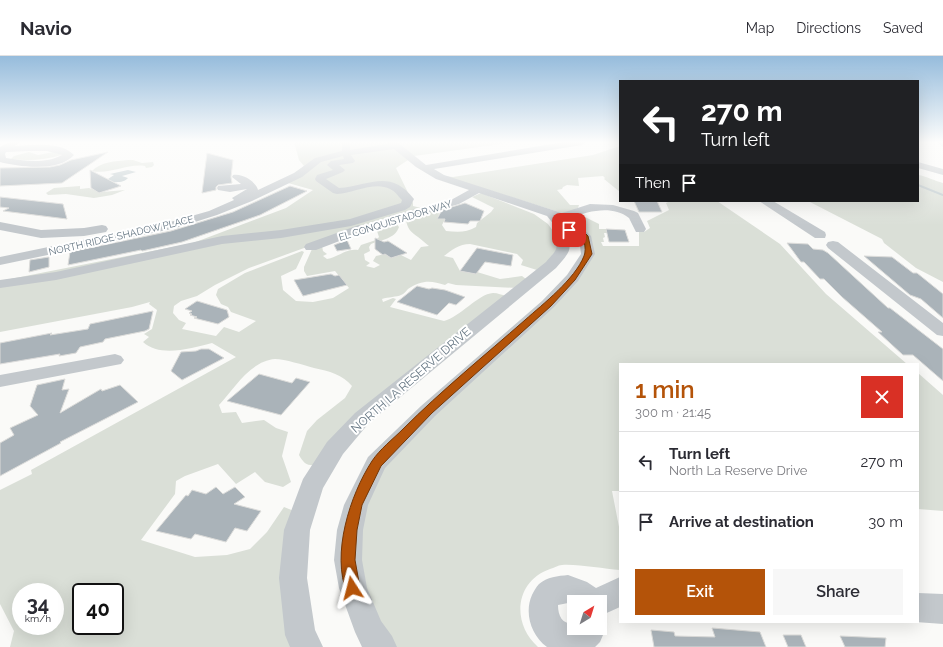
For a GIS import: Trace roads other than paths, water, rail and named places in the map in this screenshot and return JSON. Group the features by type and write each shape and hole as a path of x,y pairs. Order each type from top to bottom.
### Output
{"street":[{"name":"NORTH RIDGE SHADOW PLACE","path":"0,261 176,224 213,213 284,182 304,170"},
{"path":"0,284 56,276 222,240 281,234 351,222 401,208 406,205 408,199 395,187 388,184 367,185 337,191 320,179 321,177 339,170"},
{"path":"381,647 370,632 352,588 348,560 350,530 356,505 376,463 428,411 548,304 573,278 588,254 568,230 479,190 440,177 427,170"},
{"path":"0,226 41,234 84,232 107,229 196,211 224,203 252,192 253,189 250,185 237,177"},
{"path":"222,188 230,189 250,185"},
{"name":"EL CONQUISTADOR WAY","path":"310,247 376,223 455,202 479,190"},
{"path":"767,202 820,235 837,239 839,242 833,245 943,331"},
{"path":"568,230 590,207 609,207 630,213 634,216 640,229"},
{"name":"NORTH LA RESERVE DRIVE","path":"307,647 300,635 293,578 297,530 312,486 332,453 362,418 551,265 564,248 568,230"},
{"path":"0,381 115,360"},
{"path":"581,595 571,589 563,588 556,590 549,594 544,600 542,608 546,625 552,632 560,637 569,640 577,639 586,635"},
{"path":"607,598 619,592"}],"waterway":[{"path":"919,185 943,195"}]}
